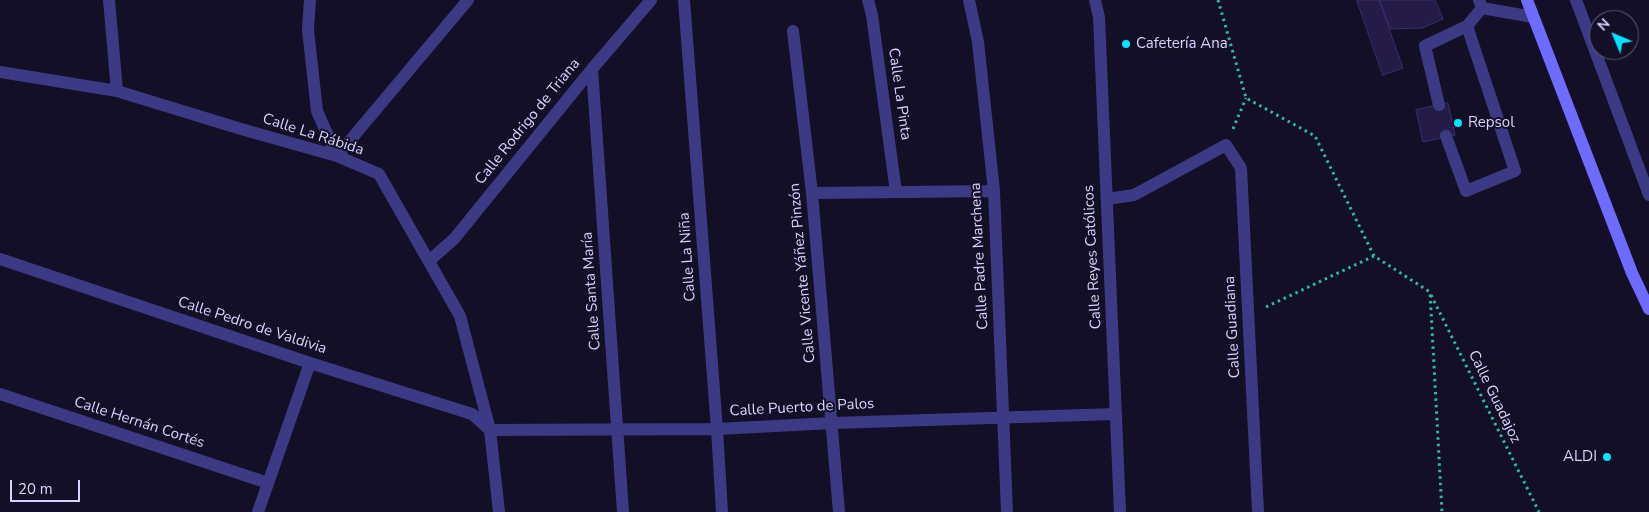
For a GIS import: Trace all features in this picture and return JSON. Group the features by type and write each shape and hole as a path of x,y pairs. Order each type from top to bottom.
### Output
{"street":[{"path":"109,0 117,91"},
{"path":"310,0 308,30 317,111 337,156 468,0"},
{"name":"Calle Rodrigo de Triana","path":"429,261 454,239 592,68 651,0"},
{"name":"Calle La Niña","path":"684,0 722,512"},
{"name":"Calle La Pinta","path":"868,0 896,192"},
{"name":"Calle Padre Marchena","path":"969,0 978,42 994,191 1007,512"},
{"name":"Calle Reyes Católicos","path":"1095,0 1098,17 1107,199 1120,512"},
{"path":"1527,0 1632,273 1649,309"},
{"path":"1576,0 1649,195"},
{"path":"1439,105 1425,46 1467,26 1481,4 1533,17"},
{"path":"1446,136 1466,191 1515,171 1467,26"},
{"name":"Calle Vicente Yáñez Pinzón","path":"793,31 812,193 839,512"},
{"name":"Calle Santa María","path":"592,68 618,428 622,512"},
{"name":"Calle La Rábida","path":"0,72 117,91 337,156 379,174 460,316 490,430 500,512"},
{"path":"1107,199 1134,194 1226,145"},
{"name":"Calle Guadiana","path":"1226,145 1241,168 1258,512"},
{"path":"812,193 994,191"},
{"name":"Calle Pedro de Valdivia","path":"0,259 310,363 472,414 490,430"},
{"path":"258,512 310,363"},
{"name":"Calle Hernán Cortés","path":"0,394 268,483"},
{"name":"Calle Puerto de Palos","path":"490,430 717,428 1116,414"}],"path":[{"path":"1218,0 1246,98 1226,145"},
{"path":"1246,98 1315,136 1374,256 1430,292 1442,512"},
{"path":"1248,316 1374,256"},
{"name":"Calle Guadajoz","path":"1430,292 1539,512"}],"building":[{"path":"1357,0 1379,0 1403,68 1383,75"},
{"path":"1380,0 1435,0 1443,19 1422,28 1391,29"},
{"path":"1448,103 1455,135 1423,142 1416,110"}],"place":[{"name":"Cafetería Ana","path":"1126,44"},
{"name":"Repsol","path":"1458,123"},
{"name":"ALDI","path":"1607,457"}]}
